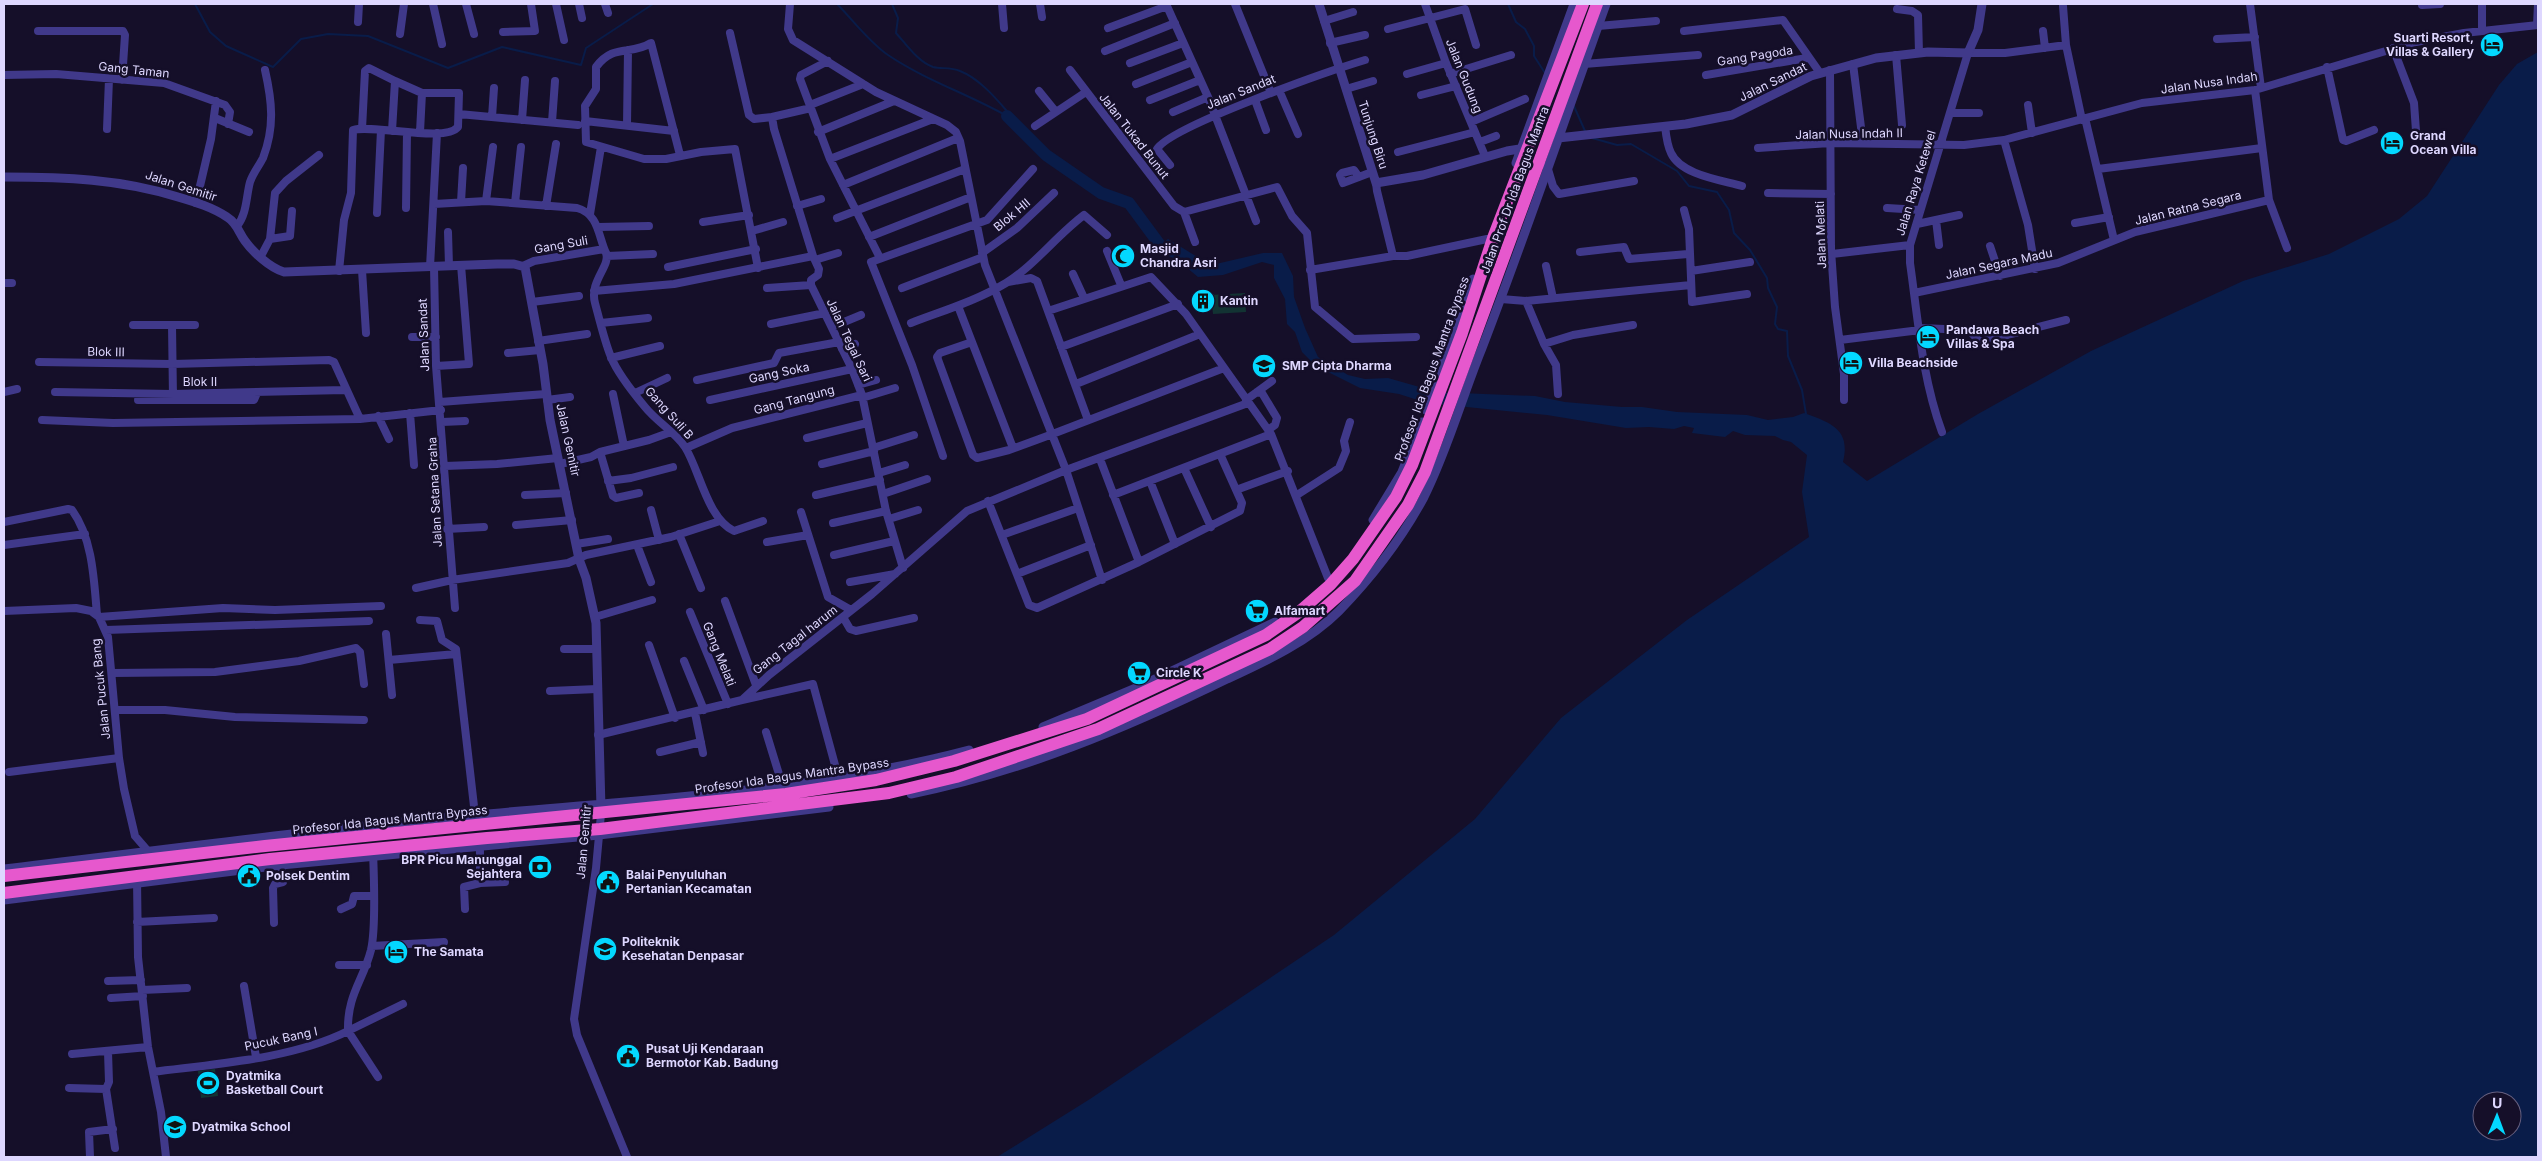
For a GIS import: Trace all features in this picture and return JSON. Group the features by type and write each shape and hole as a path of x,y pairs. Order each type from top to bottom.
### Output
{"highway":[{"name":"Jalan Prof Dr Ida Bagus Mantra","path":"1524,148 1552,75 1583,4"},
{"name":"Jalan Prof Dr Ida Bagus Mantra","path":"1463,385 1475,338 1491,310 1571,89 1597,4"},
{"name":"Profesor Ida Bagus Mantra Bypass","path":"4,876 65,865 214,852 363,832 600,809 786,794 954,761 1048,732 1096,715 1189,668 1266,635 1300,612 1330,585 1354,559 1396,497 1412,465 1441,380 1462,333 1524,148"},
{"path":"1462,333 1464,344 1475,338"},
{"path":"4,893 137,880 218,866 373,854 486,838 600,832 889,793 956,777 1098,729 1194,690 1270,649 1303,628 1355,581 1391,540 1451,417 1463,385"},
{"path":"214,852 218,866"}],"street":[{"path":"358,22 359,4"},
{"path":"400,34 404,4"},
{"path":"433,4 442,44"},
{"path":"466,4 474,34"},
{"path":"503,32 536,31 531,4"},
{"path":"556,4 564,40"},
{"path":"579,4 582,18"},
{"path":"605,4 608,13"},
{"path":"790,4 788,29 790,37 863,84 894,101 952,128 958,138 982,255 1050,435 1066,470 1102,580"},
{"path":"1002,4 1004,28"},
{"path":"1040,4 1042,17"},
{"path":"1235,4 1275,92 1298,134"},
{"name":"Tunjung Biru","path":"1319,4 1376,183 1424,175 1485,156 1524,148"},
{"name":"Jalan Gudung","path":"1424,4 1450,74 1485,156"},
{"path":"1552,75 1574,4"},
{"path":"1571,89 1584,64 1606,4"},
{"name":"Jalan Raya Ketewel","path":"1942,432 1931,404 1910,263 1910,245 1968,53 1978,30 1982,4"},
{"path":"2250,4 2255,38 2262,148 2268,200 2287,248"},
{"path":"2422,5 2440,4"},
{"path":"2482,4 2482,31"},
{"path":"2538,4 2538,25"},
{"path":"1108,28 1167,5 1208,97 1256,221"},
{"path":"2063,6 2066,45 2114,240"},
{"path":"1388,29 1465,9 1476,46"},
{"path":"1897,9 1912,11 1918,15 1919,52"},
{"path":"1324,21 1353,12"},
{"path":"1684,31 1783,20 1807,58 1820,73"},
{"path":"1598,26 1656,21"},
{"path":"1106,51 1175,23"},
{"name":"Jalan Nusa Indah","path":"1941,145 1964,145 2004,140 2142,103 2258,89 2393,48 2464,33 2538,25"},
{"path":"38,31 123,31 125,36 122,80"},
{"path":"2043,31 2045,48"},
{"path":"730,34 749,115 754,119 772,117 810,106 863,84"},
{"path":"1330,43 1364,34"},
{"path":"2218,39 2255,38"},
{"path":"1130,63 1183,43"},
{"path":"680,155 651,44 642,48 612,52 596,67 596,89 586,101 582,123 586,142 644,159 666,159 680,155 736,149 750,215 758,268"},
{"path":"1968,53 2005,53 2066,45"},
{"path":"2393,48 2414,103 2416,131"},
{"path":"627,125 628,50"},
{"name":"Jalan Sandat","path":"1558,138 1665,126 1732,115 1830,70 1896,55 1919,52 1968,53"},
{"path":"1450,74 1510,55"},
{"path":"1584,64 1698,55"},
{"path":"1896,55 1902,125"},
{"name":"Gang Pagoda","path":"1706,75 1807,58"},
{"name":"Jalan Sandat","path":"1170,165 1158,151 1157,147 1214,116 1338,68 1364,60"},
{"path":"828,61 800,76 818,132 880,258"},
{"path":"1136,84 1192,62"},
{"path":"1407,74 1446,63"},
{"path":"1853,64 1863,143"},
{"path":"2327,67 2343,140 2346,141 2374,130"},
{"path":"339,271 344,220 351,193 353,130 437,133 455,130 458,127 459,93 422,94 372,69 365,71 362,129"},
{"path":"237,226 243,218 251,179 263,157 271,128 272,112 265,70"},
{"name":"Jalan Tukad Bunut","path":"1070,70 1174,206 1184,212"},
{"name":"Jalan Melati","path":"1830,70 1832,254 1844,374 1844,400"},
{"name":"Gang Taman","path":"4,75 56,74 164,83 216,101"},
{"path":"107,129 109,78"},
{"path":"522,120 525,80"},
{"path":"1150,100 1200,80"},
{"path":"392,131 395,81"},
{"path":"552,122 554,81"},
{"path":"1346,89 1374,81"},
{"path":"1421,95 1456,86"},
{"path":"492,117 494,88"},
{"path":"1039,91 1056,112"},
{"path":"1035,126 1086,92"},
{"path":"420,132 422,94"},
{"path":"1174,112 1208,97"},
{"path":"1471,122 1525,99"},
{"path":"1255,100 1266,130"},
{"path":"196,203 215,118 216,101"},
{"path":"216,101 230,112 228,124"},
{"path":"818,132 894,101"},
{"path":"1463,385 1491,310 1501,299 1558,138 1565,105"},
{"path":"2028,105 2032,133"},
{"path":"1950,113 1979,113"},
{"path":"459,114 552,122 627,125 674,131"},
{"path":"767,288 811,285 811,280 819,273 797,206 772,117"},
{"path":"215,118 249,132"},
{"path":"830,159 933,119"},
{"path":"1665,126 1672,156 1681,165 1692,171 1742,186"},
{"path":"377,213 381,130"},
{"path":"406,208 407,132"},
{"path":"1398,152 1475,132"},
{"name":"Jalan Sandat","path":"437,133 432,267 436,366 441,406"},
{"path":"1480,142 1496,136"},
{"path":"843,185 958,138"},
{"path":"2004,140 2028,225 2035,269"},
{"name":"Jalan Nusa Indah II","path":"1758,148 1830,143 1941,145"},
{"path":"546,206 556,144"},
{"path":"486,201 493,147"},
{"path":"515,203 521,147"},
{"path":"590,214 601,147"},
{"path":"1441,380 1487,239 1524,148"},
{"path":"2098,170 2262,148"},
{"path":"261,256 270,239 275,193 286,181 319,155"},
{"path":"1547,166 1553,186 1559,194 1634,181"},
{"path":"461,202 463,168"},
{"path":"836,218 965,169"},
{"path":"943,456 912,365 870,265 871,261 987,220 1033,169"},
{"path":"1359,177 1372,172"},
{"name":"Jalan Gemitir","path":"4,177 80,178 128,183 196,203 225,216 237,226 244,240 275,269 284,272 461,265 514,264 523,266 526,271 532,302 546,397 576,544 585,558 595,616 600,832 574,1019 577,1035 627,1157"},
{"path":"1376,183 1392,256"},
{"path":"1195,242 1184,212 1275,187 1280,189 1292,216 1307,233 1315,308 1351,338 1358,340 1416,337"},
{"name":"Blok HII","path":"902,288 982,255 1016,228 1054,193"},
{"path":"1768,193 1831,194"},
{"path":"870,237 971,196"},
{"path":"797,206 821,199"},
{"name":"Jalan Ratna Segara","path":"2114,240 2135,232 2268,200"},
{"path":"434,204 486,201 577,208 590,214 598,227 605,253 603,269 595,282 594,291 674,284 838,253"},
{"path":"1887,208 1920,210"},
{"path":"1684,210 1689,230 1688,254 1691,271 1692,302 1747,294"},
{"path":"270,239 290,236 292,211"},
{"path":"703,222 750,215"},
{"path":"911,323 958,306 1006,282 1035,260 1084,215 1107,235"},
{"path":"1917,224 1959,215"},
{"path":"2075,223 2109,216"},
{"path":"1936,220 1939,245"},
{"path":"752,231 783,222"},
{"path":"598,227 649,226"},
{"path":"448,232 449,266"},
{"path":"1310,270 1392,256 1407,256 1487,239"},
{"name":"Jalan Segara Madu","path":"1914,293 2035,269 2092,251 2114,240"},
{"path":"1832,254 1910,245"},
{"path":"1990,246 2000,276"},
{"path":"1580,252 1624,248 1630,259 1688,254"},
{"path":"668,266 756,249"},
{"path":"1107,251 1121,285"},
{"name":"Gang Suli","path":"523,266 534,260 605,253 653,254"},
{"path":"1691,271 1750,262"},
{"path":"436,366 469,364 461,265"},
{"path":"1546,266 1553,298"},
{"path":"362,270 366,333"},
{"path":"1073,274 1084,298"},
{"path":"1048,311 1121,285 1151,277 1178,304 1270,432 1288,471 1328,578"},
{"path":"1006,282 1034,279 1076,384 1088,420"},
{"name":"Jalan Tegal Sari","path":"811,285 852,369 862,396 886,511 903,568"},
{"path":"1501,299 1526,301 1691,285"},
{"name":"Gang Suli B","path":"594,291 611,358 645,407 686,448 694,469 720,520"},
{"path":"532,302 579,296"},
{"path":"1526,301 1544,344 1556,365 1558,394"},
{"path":"1061,348 1178,304"},
{"path":"958,306 1013,448"},
{"path":"771,324 825,313"},
{"path":"832,327 861,315"},
{"path":"602,323 648,318"},
{"path":"1840,340 1920,329 1969,330 1980,342 2066,320"},
{"path":"133,325 196,324"},
{"path":"138,400 173,397 172,325"},
{"path":"1544,344 1573,335 1633,325"},
{"path":"508,353 587,334"},
{"path":"1076,384 1200,334"},
{"path":"412,337 436,337"},
{"path":"972,342 940,353 937,357 974,457 981,458 1050,435 1224,368"},
{"path":"697,380 774,364 779,353 855,344"},
{"path":"611,358 660,346"},
{"name":"Blok III","path":"39,362 172,364 329,360 334,362 345,390"},
{"name":"Gang Soka","path":"710,400 852,369"},
{"path":"635,393 667,378"},
{"path":"858,385 876,380"},
{"name":"Gang Tagal harum","path":"598,735 675,718 742,700 763,680 903,568 968,511 988,501 1066,470 1100,459 1247,401 1272,381"},
{"path":"4,383 5,392 17,389"},
{"name":"Gang Tangung","path":"686,448 732,428 895,388"},
{"path":"345,390 360,419"},
{"name":"Blok II","path":"55,392 173,397 345,390"},
{"path":"1113,495 1220,454 1270,432 1277,418 1262,393 1258,392"},
{"path":"613,394 624,446"},
{"path":"42,420 123,423 360,419 410,413 441,406 546,397 570,397"},
{"name":"Jalan Setana Graha","path":"441,406 447,529 455,608"},
{"path":"410,413 414,465"},
{"path":"1189,668 1283,617 1302,604 1328,578 1356,546 1402,472 1429,413"},
{"path":"378,416 389,439"},
{"path":"442,422 466,421"},
{"path":"1297,494 1339,468 1346,451 1344,441 1350,422"},
{"path":"807,438 867,423"},
{"path":"445,466 559,461 591,457 600,452 671,432"},
{"path":"822,464 914,435"},
{"path":"600,452 614,498 639,493"},
{"path":"988,501 1029,605 1033,608 1102,580 1211,527 1242,508 1220,454"},
{"path":"1100,459 1139,562"},
{"path":"816,495 880,476 905,465"},
{"path":"608,481 630,478 673,467"},
{"path":"1184,468 1211,527"},
{"path":"1236,490 1288,471"},
{"path":"883,494 927,479"},
{"path":"1150,482 1175,544"},
{"path":"525,495 566,493"},
{"path":"1002,536 1078,508"},
{"path":"4,522 70,509 85,534 94,576 98,616"},
{"path":"651,510 659,540"},
{"path":"889,520 918,510"},
{"path":"833,523 886,511"},
{"path":"801,512 828,596 850,610"},
{"path":"516,524 572,520"},
{"path":"416,588 452,580 568,563 659,540 720,520 734,532 762,522"},
{"path":"447,529 484,527"},
{"path":"4,545 85,534"},
{"path":"679,534 700,588"},
{"path":"767,542 808,535"},
{"path":"576,544 608,539"},
{"path":"834,555 894,541"},
{"path":"637,545 651,582"},
{"path":"1017,574 1091,545"},
{"path":"850,582 895,574"},
{"path":"595,616 652,600"},
{"path":"725,601 756,686"},
{"path":"4,611 76,608 98,616 223,608 275,610 381,606"},
{"name":"Gang Melati","path":"690,612 728,704"},
{"name":"Jalan Pucuk Bang","path":"98,616 106,630 112,674 119,758 135,836 148,851"},
{"path":"843,617 850,630 856,631 914,618"},
{"path":"420,620 438,622 442,640 456,649 475,815"},
{"path":"106,630 369,621"},
{"path":"386,634 392,695"},
{"path":"649,645 675,718"},
{"path":"112,674 221,671 299,661 356,648 360,652 364,684"},
{"path":"564,649 597,648"},
{"path":"389,660 456,654"},
{"path":"684,661 704,710"},
{"path":"763,680 769,694"},
{"path":"742,700 813,684 838,776"},
{"path":"550,691 597,689"},
{"path":"115,710 165,710 235,717 364,720"},
{"path":"695,713 703,753"},
{"path":"766,732 782,784"},
{"path":"660,752 701,742"},
{"path":"9,772 119,758"},
{"path":"4,869 65,865 148,851 363,832 475,815 600,809 838,776 871,776"},
{"path":"4,900 137,880 373,854 480,846 600,832"},
{"path":"480,846 480,883"},
{"path":"373,854 372,946 367,964 350,1001 348,1031 378,1077"},
{"path":"274,923 273,888 275,884 283,882 281,865"},
{"path":"137,880 137,922 148,1047 166,1157"},
{"path":"465,909 464,887 480,883 505,882"},
{"path":"341,909 352,904 354,896 373,896"},
{"path":"137,922 214,918"},
{"path":"372,946 444,942"},
{"path":"339,965 367,964"},
{"path":"108,981 141,980"},
{"path":"244,986 256,1056"},
{"path":"111,998 187,988"},
{"name":"Pucuk Bang I","path":"153,1072 301,1048 332,1039 403,1004"},
{"path":"72,1054 148,1047"},
{"path":"108,1052 109,1082 106,1089 115,1148"},
{"path":"69,1088 106,1089"},
{"path":"90,1157 89,1132 113,1129"}],"green space":[{"path":"1245,293 1246,312 1213,314 1211,295"},
{"name":"Dyatmika Basketball Court","path":"215,1069 218,1096 201,1098 198,1071"}],"water":[{"path":"2538,52 2538,1157 997,1157 1090,1099 1334,935 1475,819 1561,718 1687,620 1809,537 1802,492 1807,455 1791,442 1775,436 1745,435 1733,431 1725,437 1692,433 1694,428 1684,426 1674,429 1626,428 1547,415 1427,403 1399,394 1360,388 1316,366 1302,352 1295,332 1287,324 1285,299 1274,278 1274,265 1262,262 1223,275 1198,277 1157,247 1168,239 1199,258 1216,264 1263,253 1282,253 1293,276 1294,297 1318,357 1348,375 1365,379 1388,378 1437,392 1535,396 1565,402 1642,407 1677,412 1747,415 1768,420 1793,417 1804,413 1823,420 1837,429 1844,442 1843,462 1867,481 1978,414 2091,351 2243,281 2329,254 2399,219 2427,196 2499,85 2517,64"}],"waterway":[{"path":"195,4 210,32 226,46 273,67 301,39 328,34 368,36 448,68 502,47 581,65 586,48 653,4"},
{"path":"837,4 888,55 917,72 1007,116"},
{"path":"892,4 898,18 896,33 917,57 933,67 957,70 967,74 985,88 1006,110 1007,114"},
{"path":"1508,4 1516,22 1525,29 1534,46 1534,56 1545,73"},
{"path":"1573,104 1585,131"},
{"path":"1007,116 1046,155 1101,193 1129,203 1160,245 1174,252"},
{"path":"1592,138 1617,145 1631,144 1677,171 1689,186 1717,192 1729,210 1734,233 1750,250 1767,278 1768,288 1777,307 1775,324 1778,329 1787,331 1788,356 1802,390 1806,414"}],"place":[{"name":"Suarti Resort, Villas & Gallery","path":"2492,45"},
{"name":"Grand Ocean Villa","path":"2392,143"},
{"name":"Masjid Chandra Asri","path":"1123,256"},
{"name":"Kantin","path":"1203,301"},
{"name":"Pandawa Beach Villas & Spa","path":"1928,337"},
{"name":"Villa Beachside","path":"1851,363"},
{"name":"SMP Cipta Dharma","path":"1264,366"},
{"name":"Alfamart","path":"1257,611"},
{"name":"Circle K","path":"1139,673"},
{"name":"BPR Picu Manunggal Sejahtera","path":"540,867"},
{"name":"Polsek Dentim","path":"249,876"},
{"name":"Balai Penyuluhan Pertanian Kecamatan","path":"608,882"},
{"name":"Politeknik Kesehatan Denpasar","path":"605,949"},
{"name":"The Samata","path":"396,952"},
{"name":"Pusat Uji Kendaraan Bermotor Kab. Badung","path":"628,1056"},
{"name":"Dyatmika Basketball Court","path":"208,1083"},
{"name":"Dyatmika School","path":"175,1127"}]}
